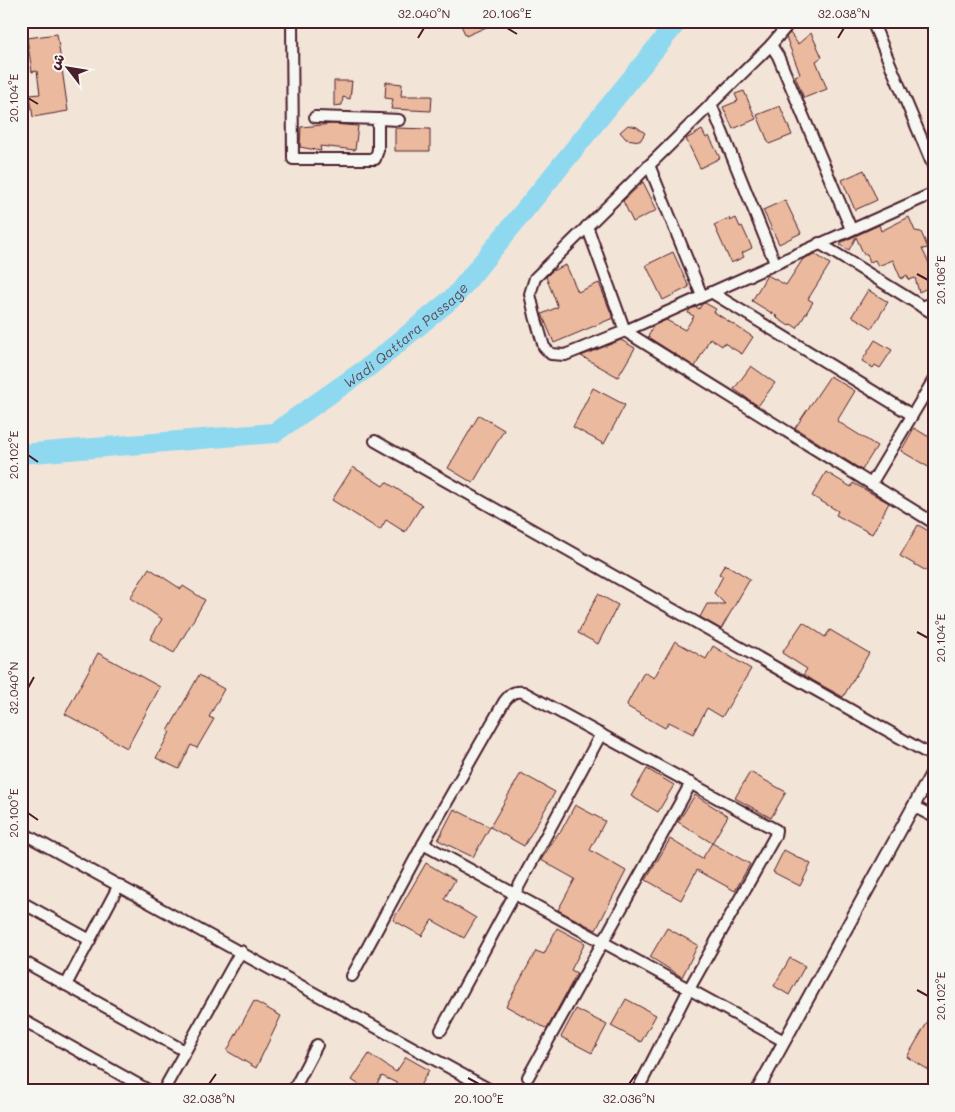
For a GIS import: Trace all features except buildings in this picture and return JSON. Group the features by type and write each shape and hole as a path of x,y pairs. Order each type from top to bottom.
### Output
{"street":[{"path":"292,21 293,159 376,159 378,150 378,120"},
{"path":"791,21 771,45 535,278 530,294 544,347 552,354 565,355 707,294 934,192"},
{"path":"872,21 934,168"},
{"path":"771,45 851,229"},
{"path":"711,104 775,263"},
{"path":"315,118 398,120"},
{"path":"649,165 707,294 912,415"},
{"path":"587,226 625,330 934,522"},
{"path":"819,244 934,314"},
{"path":"922,307 934,302"},
{"path":"871,484 934,379"},
{"path":"375,441 934,757"},
{"path":"352,976 423,844 504,702 510,694 516,691 523,692 776,830 775,836 689,989 636,1091"},
{"path":"441,1030 601,734"},
{"path":"757,1091 934,769"},
{"path":"528,1078 691,783"},
{"path":"913,806 934,817"},
{"path":"21,832 492,1091"},
{"path":"423,844 784,1041"},
{"path":"66,985 119,885"},
{"path":"21,902 90,940"},
{"path":"163,1091 241,952"},
{"path":"21,960 185,1051"},
{"path":"21,1019 150,1091"},
{"path":"293,1091 317,1046"}],"waterway":[{"name":"Wadi Qattara Passage","path":"21,454 274,433 370,366 455,296 678,21"}]}
